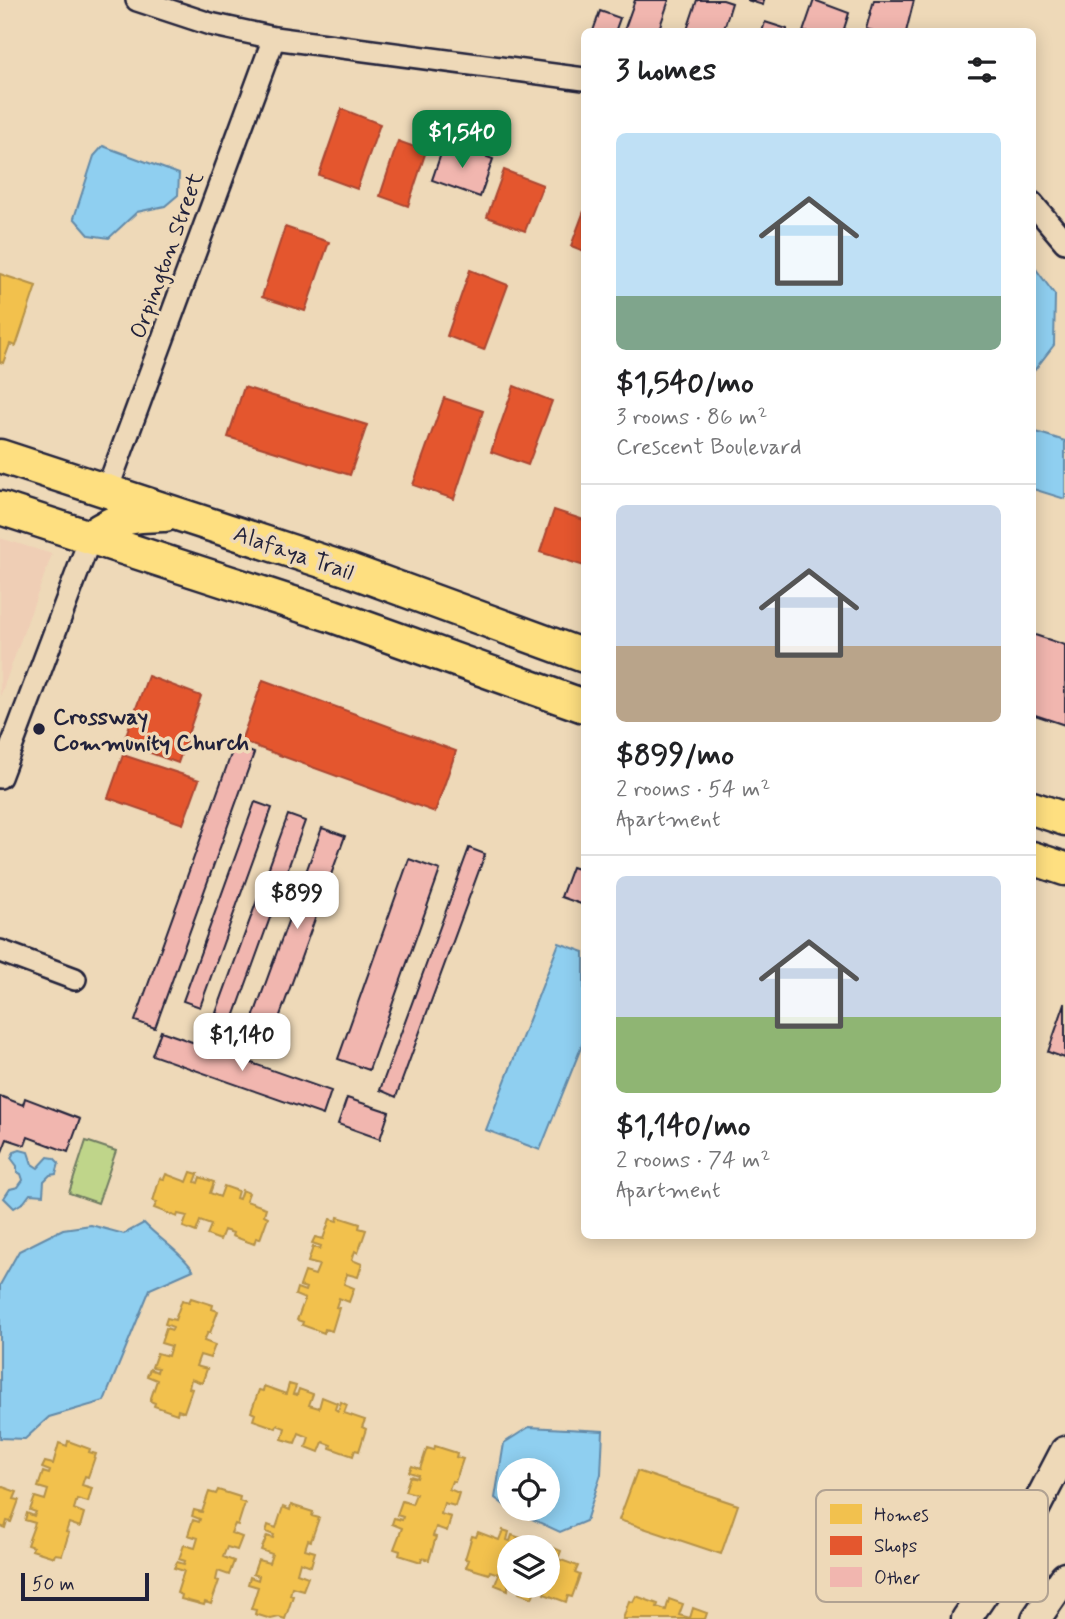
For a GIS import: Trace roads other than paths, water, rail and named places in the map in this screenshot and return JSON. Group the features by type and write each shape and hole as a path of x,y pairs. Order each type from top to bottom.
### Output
{"main road":[{"name":"Alafaya Trail","path":"0,456 349,570 581,655"},
{"name":"Alafaya Trail","path":"0,508 333,616 511,681 581,701"},
{"path":"90,536 113,521 129,516 184,515"},
{"path":"511,681 562,675 581,664"},
{"path":"1036,809 1065,818"},
{"path":"1036,859 1065,869"},
{"path":"1045,1490 1065,1451"},
{"path":"1048,1602 1065,1577"},
{"path":"966,1619 978,1602"},
{"path":"1036,1619 1048,1602"}],"street":[{"path":"137,0 210,23 275,38 581,79"},
{"name":"Orpington Street","path":"107,491 275,38"},
{"path":"1036,208 1065,242"},
{"path":"0,777 90,536"},
{"path":"0,951 75,979"}],"water":[{"path":"103,146 179,174 178,195 165,206 137,212 109,238 89,235 74,218 94,156"},
{"path":"1036,269 1055,295 1054,345 1036,368"},
{"path":"1036,432 1065,441 1065,499 1036,490"},
{"path":"559,943 581,951 581,1048 540,1150 486,1130"},
{"path":"14,1152 28,1152 32,1164 38,1168 48,1157 59,1163 56,1174 50,1175 44,1181 43,1195 30,1194 14,1208 4,1198 10,1189 18,1187 23,1180 11,1158"},
{"path":"144,1223 193,1270 150,1289 104,1401 49,1417 25,1439 0,1438 0,1285 19,1251 63,1229 91,1225 124,1234"},
{"path":"529,1427 603,1431 601,1474 586,1521 560,1532 536,1521 560,1521 560,1458 502,1458 504,1443"}],"place":[{"name":"Crossway Community Church","path":"39,729"}]}
